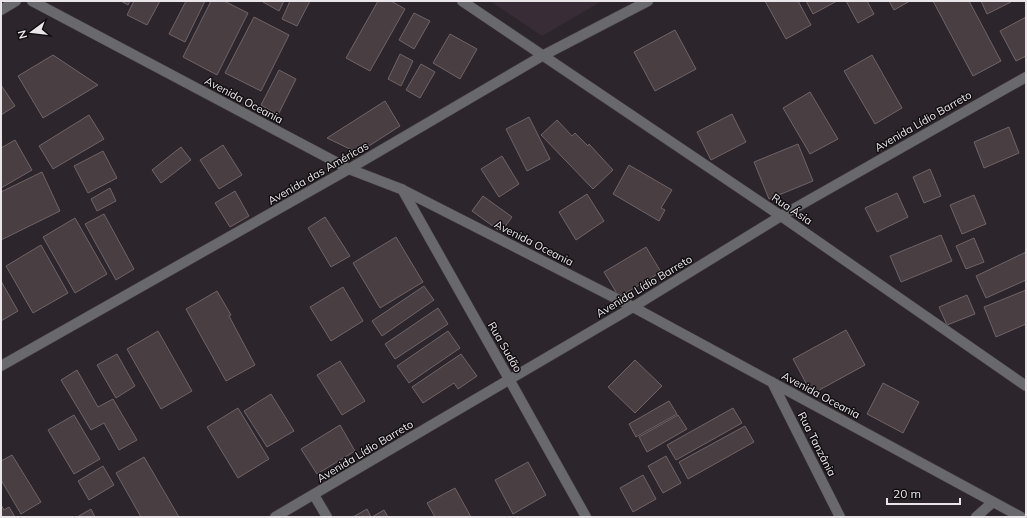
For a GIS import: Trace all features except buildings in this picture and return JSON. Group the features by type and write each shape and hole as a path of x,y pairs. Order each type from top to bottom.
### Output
{"street":[{"path":"1,10 16,1"},
{"name":"Avenida Oceania","path":"32,1 349,169 402,189 633,307 1021,517"},
{"name":"Rua Ásia","path":"462,1 781,216 1026,386"},
{"name":"Avenida das Américas","path":"1,366 349,169 542,56 648,1"},
{"name":"Avenida Lídio Barreto","path":"275,517 633,307 781,216 1025,81"},
{"name":"Rua Sudão","path":"402,189 586,517"},
{"name":"Rua Tanzânia","path":"772,382 840,517"},
{"path":"314,495 327,517"},
{"path":"976,517 993,502"}],"shaded area":[{"path":"490,1 602,1 542,36"}]}
